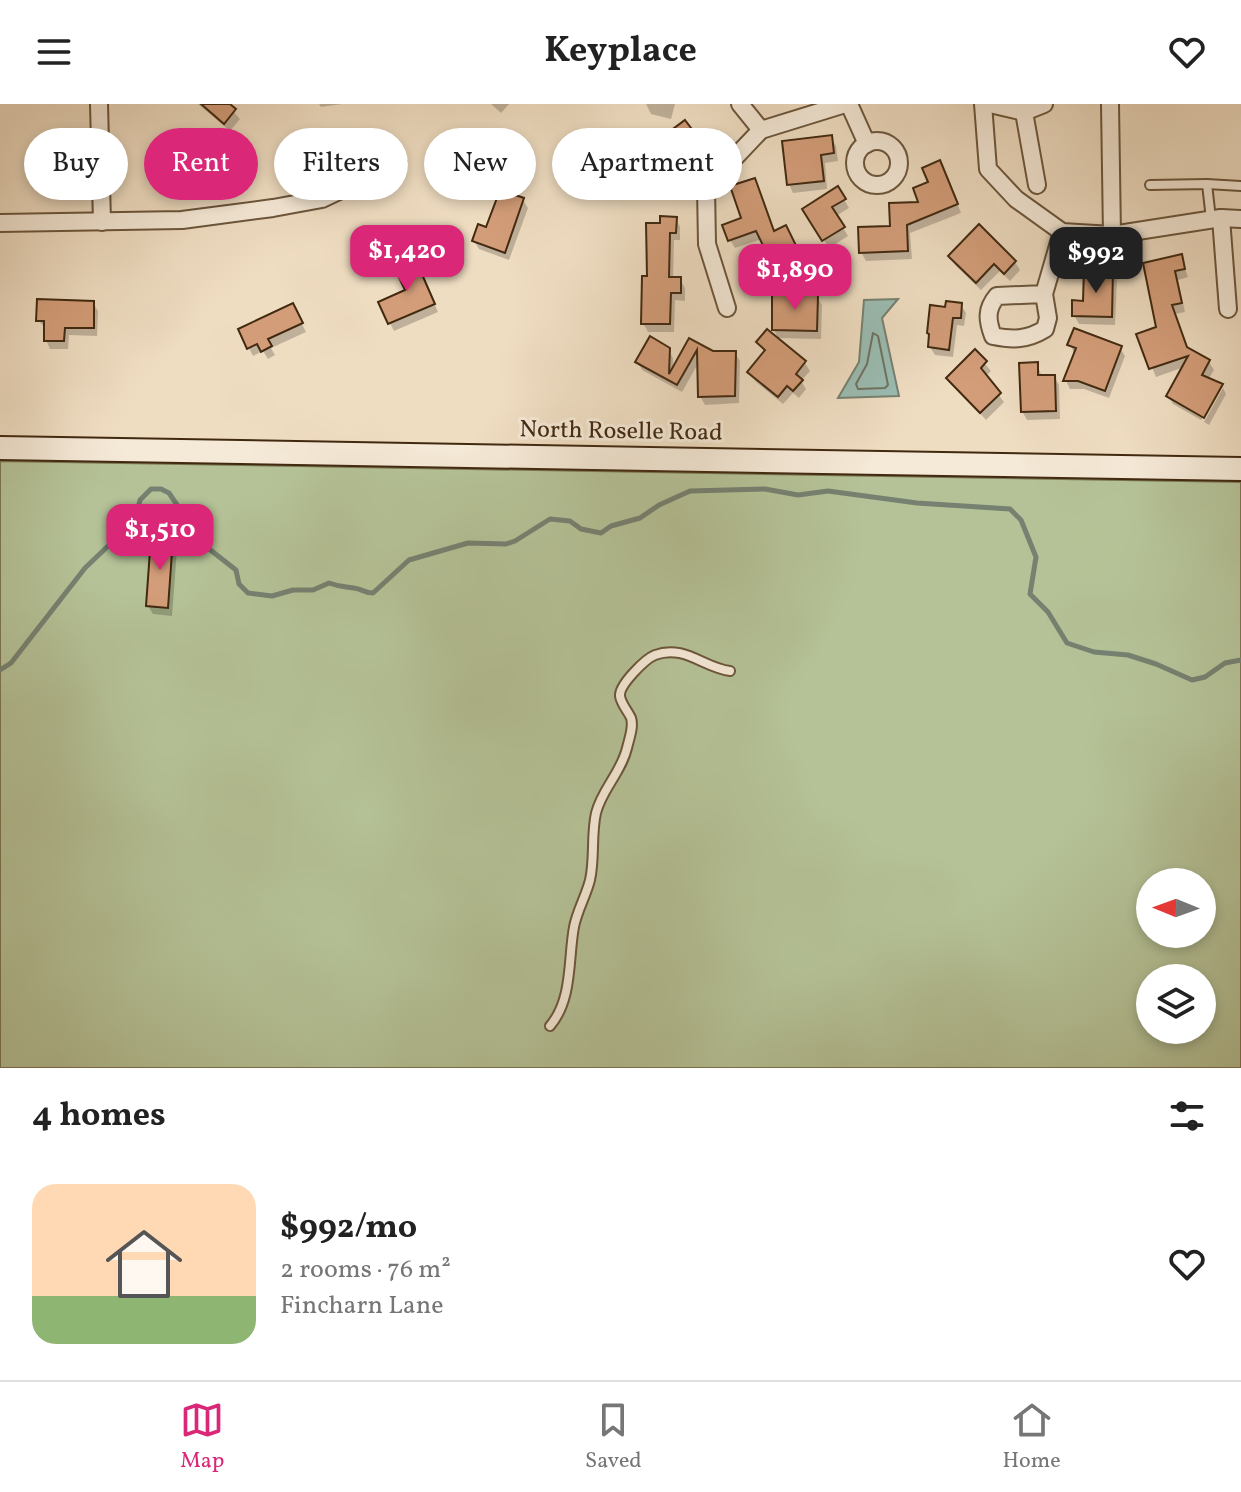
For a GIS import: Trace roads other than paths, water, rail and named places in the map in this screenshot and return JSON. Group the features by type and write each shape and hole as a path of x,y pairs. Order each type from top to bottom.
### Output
{"main road":[{"name":"North Roselle Road","path":"0,448 1241,469"}],"street":[{"path":"99,104 102,222"},
{"path":"740,104 761,130"},
{"path":"727,308 707,244 706,188 761,130 847,104 867,144"},
{"path":"983,104 988,169 1016,199 1062,232 1112,235 1216,219 1241,219"},
{"path":"990,104 1024,112 1044,104"},
{"path":"1110,104 1112,235"},
{"path":"1024,112 1037,185"},
{"path":"0,223 182,220 318,200"},
{"path":"1216,219 1228,309"},
{"path":"1044,294 1062,232"}],"lane":[{"path":"1207,184 1216,219"},
{"path":"1150,185 1241,186"},
{"path":"550,1026 561,1010 572,962 574,925 590,878 597,811 602,797 621,769 627,748 631,720 620,697 622,689 644,662 659,654 686,654 730,671"}],"water":[{"path":"898,299 882,318 899,396 838,398 859,362 864,300"}],"waterway":[{"path":"0,670 11,663 85,568 129,526 136,516 140,500 151,489 169,493 204,545 236,570 239,584 248,593 272,596 293,590 313,590 329,583 373,593 409,560 468,543 506,544 550,519 570,521 581,529 601,533 611,526 640,518 659,505 690,491 765,489 798,495 828,491 917,503 1010,509 1021,520 1036,557 1030,594 1048,612 1067,643 1094,652 1128,655 1192,680 1205,677 1225,663 1241,660"}]}
